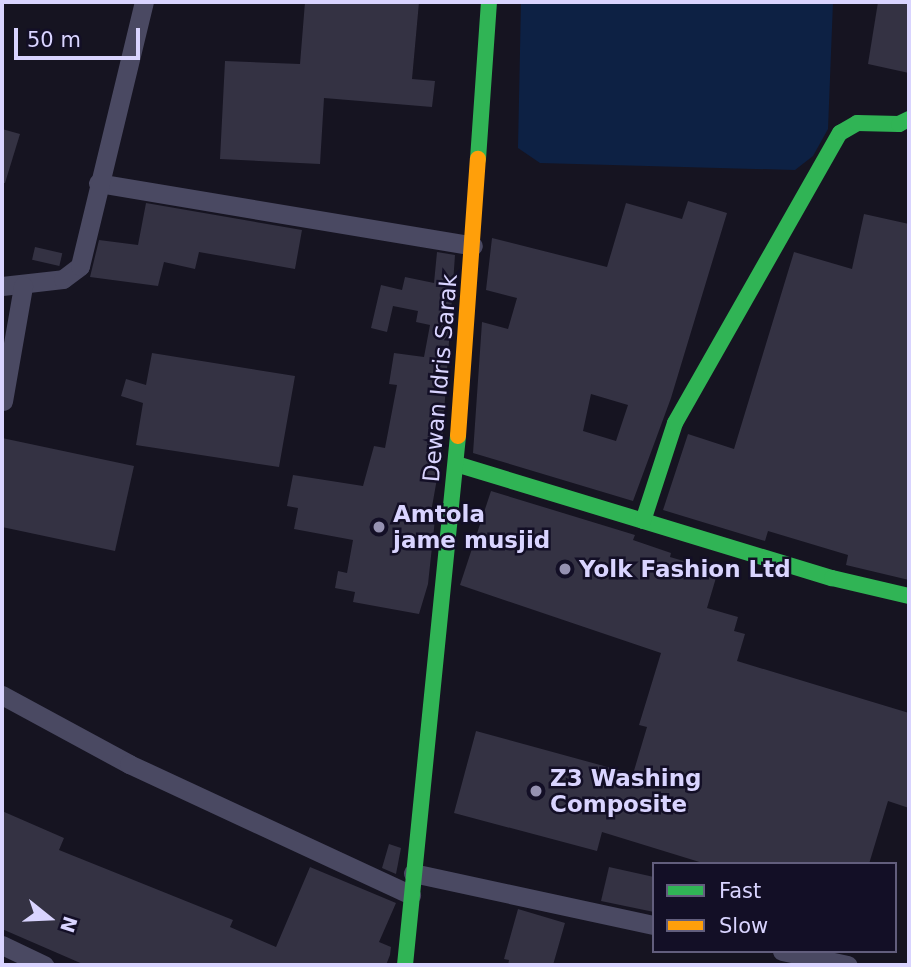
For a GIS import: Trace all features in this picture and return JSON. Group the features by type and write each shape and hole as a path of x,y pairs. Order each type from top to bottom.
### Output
{"street":[{"path":"2,286 63,279 80,266 92,231 98,183 144,2"},
{"name":"Dewan Idris Sarak","path":"405,965 456,464 489,2"},
{"path":"642,521 675,423 840,133 857,123 899,124 909,119"},
{"path":"98,183 473,247"},
{"path":"3,401 23,285"},
{"path":"456,464 832,578 909,596"},
{"path":"2,695 129,764 348,869 411,895"},
{"path":"413,873 652,925"},
{"path":"2,945 44,965"},
{"path":"791,953 848,965"}],"water":[{"path":"521,2 833,2 828,129 813,156 795,170 540,163 518,148"}],"building":[{"path":"305,2 419,2 412,79 435,81 432,107 324,98 320,164 220,159 225,61 300,64"},
{"path":"878,2 909,2 909,73 868,64"},
{"path":"2,129 20,134 5,183 2,183"},
{"path":"688,201 727,213 671,398 633,501 473,453 482,322 508,329 517,298 486,290 492,238 607,267 626,203 682,219","holes":["591,394 628,405 616,441 583,431"]},
{"path":"146,203 302,230 295,269 199,252 195,269 164,262 158,286 90,277 99,240 138,245"},
{"path":"864,214 909,224 909,580 846,565 848,555 768,531 765,541 663,510 688,434 734,449 794,252 852,269"},
{"path":"35,247 62,253 59,266 32,260"},
{"path":"437,252 455,255 441,456 430,518 435,519 428,584 419,614 353,602 355,592 335,588 338,571 347,573 353,540 294,529 298,508 287,506 293,475 363,486 374,446 385,448 397,385 389,384 394,353 424,357 430,325 416,322 418,311 393,306 387,332 371,328 381,285 402,290 405,277 434,283"},
{"path":"152,353 295,376 279,467 136,445 143,403 121,396 126,379 146,385"},
{"path":"2,438 134,466 115,551 2,527"},
{"path":"491,491 635,535 633,540 671,553 670,557 718,571 707,608 738,617 734,631 745,634 737,661 909,713 909,808 888,801 870,862 700,862 602,832 597,851 454,813 476,731 633,774 647,727 639,725 661,653 460,585"},
{"path":"2,811 64,838 59,850 233,920 230,927 276,947 310,867 396,903 379,942 391,947 390,955 386,965 85,965 2,929"},
{"path":"389,844 401,848 396,874 382,868"},
{"path":"609,867 652,877 652,912 601,901"},
{"path":"518,909 565,923 553,965 508,965 509,960 504,959"}],"traffic: fast":[{"path":"478,159 489,2"},
{"path":"643,521 675,423 840,133 857,123 899,124 909,119"},
{"path":"405,965 458,436"},
{"path":"456,464 832,578 909,596"}],"traffic: slow":[{"path":"458,436 478,159"}],"place":[{"name":"Amtola jame musjid","path":"379,527"},
{"name":"Yolk Fashion Ltd","path":"565,569"},
{"name":"Z3 Washing Composite","path":"536,791"}]}
